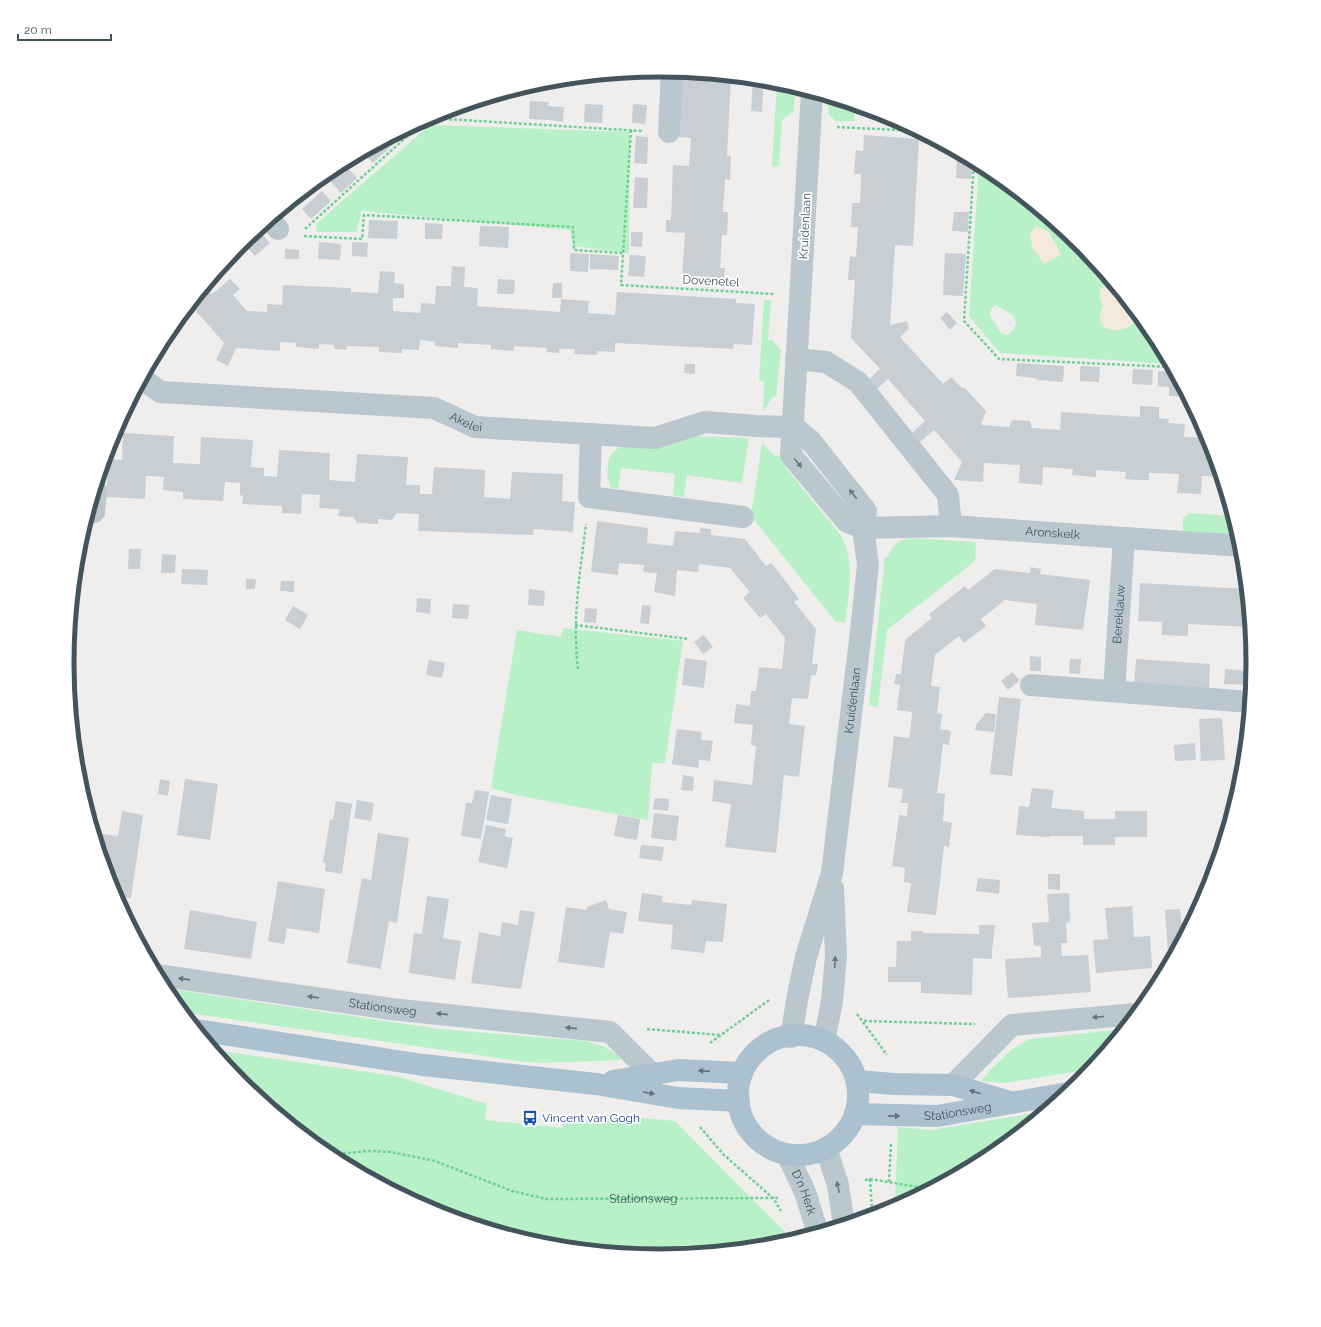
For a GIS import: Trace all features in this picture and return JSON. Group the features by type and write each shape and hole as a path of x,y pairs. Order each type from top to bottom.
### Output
{"main road":[{"path":"204,1031 423,1066 596,1084 678,1098 739,1101"},
{"path":"800,1036 824,1041 843,1056 857,1081 858,1102 849,1128 839,1139 826,1148 800,1155 787,1154 772,1149 760,1141 749,1130 742,1116 739,1101 739,1087 742,1073 756,1053 765,1045 776,1040 800,1036"},
{"path":"596,1084 678,1070 742,1073"},
{"name":"Stationsweg","path":"857,1081 894,1084 953,1085 1012,1103"},
{"name":"Stationsweg","path":"855,1114 937,1116 1057,1095"}],"street":[{"path":"669,132 672,77"},
{"name":"Kruidenlaan","path":"812,97 793,396 794,427 791,455 847,522 863,528 868,565 859,654 832,873 836,956 832,1001 824,1041"},
{"path":"796,359 826,362 858,382 948,495 951,526"},
{"name":"Akelei","path":"146,382 160,392 434,408 475,427 655,438 705,422 794,427"},
{"path":"591,434 589,497 743,517"},
{"name":"Aronskelk","path":"863,528 951,526 1235,546"},
{"name":"Bereklauw","path":"1114,691 1124,538"},
{"path":"1031,685 1246,702"},
{"name":"Kruidenlaan","path":"792,1037 798,995 806,957 832,873"},
{"name":"Stationsweg","path":"165,976 391,1009 610,1032"},
{"path":"953,1085 1012,1025 1130,1015"},
{"path":"610,1032 653,1075"},
{"path":"826,1148 838,1186 843,1221"},
{"name":"D'n Herk","path":"787,1154 805,1192 817,1229"}],"path":[{"path":"444,119 669,132"},
{"path":"810,126 905,130"},
{"path":"411,133 299,236 362,239 364,215 573,227 574,250 623,253 631,130"},
{"path":"974,168 964,321 999,359 1166,367"},
{"name":"Dovenetel","path":"623,253 621,285 800,296"},
{"path":"578,669 575,625 589,497"},
{"path":"575,625 689,639"},
{"path":"863,1020 1012,1025"},
{"path":"610,1032 646,1029 720,1036"},
{"name":"Stationsweg","path":"340,1154 368,1151 391,1152 435,1161 512,1191 547,1199 774,1199"},
{"path":"870,1179 872,1210"},
{"path":"889,1182 924,1188"}],"green space":[{"path":"777,88 795,93 794,111 782,120 779,166 772,166"},
{"path":"829,102 855,110 854,121 835,121 828,113"},
{"path":"430,125 630,132 629,253 573,246 570,230 361,211 357,232 317,232 316,224"},
{"path":"979,171 1018,198 1047,223 1075,249 1111,289 1104,287 1100,297 1103,306 1100,314 1103,326 1114,330 1126,329 1129,311 1164,364 1000,353 969,316","holes":["995,305 1013,315 1016,323 1013,331 1007,335 1001,333 990,315 990,310"]},
{"path":"764,300 771,300 768,340 772,340 781,350 776,397 773,396 763,412 764,382 759,381"},
{"path":"697,436 749,438 742,483 687,475 684,497 673,496 675,474 621,468 618,489 611,488 607,471 608,464 611,455 617,449 633,445 670,445"},
{"path":"762,443 775,456 780,455 787,469 842,537 849,558 850,569 845,623 835,621 751,516"},
{"path":"1189,513 1228,516 1233,536 1183,532 1183,518"},
{"path":"909,538 976,542 975,561 887,630 878,707 869,705 885,557 888,557 896,544"},
{"path":"563,628 683,641 665,763 652,763 648,820 520,796 491,788 517,630 561,637"},
{"path":"173,989 439,1029 586,1041 605,1047 620,1057 620,1060 543,1063 526,1062 190,1013"},
{"path":"1119,1030 1082,1071 1004,1083 981,1081 1012,1049 1030,1039"},
{"path":"221,1051 396,1076 487,1104 485,1120 563,1128 562,1122 622,1116 675,1121 786,1233 787,1236 775,1239 699,1249 622,1249 546,1239 472,1219 401,1190 335,1151 303,1129 274,1104 246,1078"},
{"path":"1037,1112 1018,1129 954,1171 920,1190 895,1201 898,1127 932,1130"}],"sand":[{"path":"1037,226 1049,232 1061,255 1044,264 1032,247 1030,233"},
{"path":"1104,287 1111,288 1133,316 1133,324 1120,330 1113,330 1103,325 1100,314 1103,306 1100,297 1100,289"}],"building":[{"path":"643,77 643,80 624,78"},
{"path":"681,78 731,81 727,156 731,156 730,180 725,179 723,212 728,212 727,235 722,235 720,268 725,268 724,279 682,277 685,233 666,232 666,220 671,220 673,165 689,166 691,138 677,137"},
{"path":"753,84 764,86 762,112 751,111"},
{"path":"530,101 549,102 548,106 564,107 563,122 529,119"},
{"path":"585,104 603,105 602,123 584,122"},
{"path":"633,104 647,105 645,124 632,123"},
{"path":"864,135 919,139 913,246 895,245 890,325 907,321 909,329 900,337 943,384 951,377 962,388 964,387 986,411 981,425 1009,427 1012,420 1030,421 1032,428 1060,430 1061,412 1140,417 1140,406 1159,407 1159,418 1169,419 1168,423 1185,424 1184,437 1201,438 1217,477 1202,476 1201,494 1177,493 1179,474 1149,473 1149,480 1138,480 1125,479 1126,472 1096,470 1096,477 1072,475 1073,469 1043,467 1042,485 1019,483 1020,465 984,463 983,482 954,480 962,462 934,430 920,442 912,433 925,421 888,379 875,391 866,382 880,369 851,338 855,280 848,280 850,256 856,257 858,227 851,227 852,203 860,203 861,174 854,174 856,150 863,151"},
{"path":"636,136 648,137 647,164 634,163"},
{"path":"396,140 397,141 373,163 366,156"},
{"path":"957,158 972,167 971,179 956,178"},
{"path":"348,168 357,178 341,193 331,182"},
{"path":"635,177 648,178 647,208 633,208"},
{"path":"322,191 331,201 311,219 302,209"},
{"path":"954,212 969,212 968,232 952,231"},
{"path":"369,220 398,221 397,239 368,238"},
{"path":"425,223 443,224 442,239 425,239"},
{"path":"480,226 509,227 508,248 479,246"},
{"path":"631,232 643,232 642,247 631,246"},
{"path":"262,234 270,243 255,256 247,248"},
{"path":"319,242 341,244 340,260 318,259"},
{"path":"352,242 368,243 367,257 352,256"},
{"path":"285,249 299,250 299,259 285,259"},
{"path":"570,253 589,254 588,272 570,271"},
{"path":"945,253 966,254 963,296 943,295"},
{"path":"590,254 619,256 618,270 590,269"},
{"path":"630,255 646,256 644,277 628,276"},
{"path":"452,266 465,267 464,287 478,288 477,306 560,312 561,299 589,301 588,313 615,315 617,292 736,299 736,303 755,304 752,345 734,344 733,349 615,343 615,352 597,351 597,355 574,354 575,349 559,349 559,353 546,352 547,348 514,346 514,351 491,349 491,345 458,343 458,348 435,346 435,342 420,340 419,350 402,349 402,353 379,352 379,347 347,346 346,350 334,349 334,345 319,344 319,349 296,347 296,343 280,342 280,351 236,348 228,366 216,360 224,343 196,311 186,320 208,290 212,294 230,279 240,289 233,295 247,311 267,312 267,304 282,305 283,285 351,288 351,292 378,293 380,271 395,272 394,283 404,284 404,298 393,298 393,311 420,313 421,303 435,304 436,286 451,286"},
{"path":"498,279 515,280 514,294 497,294"},
{"path":"553,283 562,283 562,298 552,298"},
{"path":"947,312 957,323 950,330 940,318"},
{"path":"1017,363 1064,366 1063,382 1037,380 1036,378 1016,376"},
{"path":"685,364 695,364 695,374 684,373"},
{"path":"1080,366 1100,367 1099,382 1080,381"},
{"path":"1133,369 1153,370 1152,385 1132,384"},
{"path":"1158,371 1169,372 1183,397 1169,396 1169,387 1158,386"},
{"path":"123,433 174,436 173,463 200,464 201,437 253,440 251,467 264,468 264,476 277,477 279,450 330,453 329,480 355,482 357,454 408,457 406,485 420,485 420,494 432,494 434,467 485,470 484,497 510,499 512,472 563,474 562,501 575,502 573,532 534,529 533,535 418,531 419,514 397,513 392,520 378,519 378,524 357,523 353,517 338,516 339,509 319,508 320,495 302,494 301,514 282,513 282,506 242,504 243,496 240,495 240,483 225,482 223,501 183,499 183,492 163,490 164,477 146,476 145,499 106,497 107,469 111,459 122,460"},
{"path":"1217,478 1219,486 1216,486"},
{"path":"597,521 648,528 647,543 673,546 675,531 700,533 700,528 711,529 711,535 745,539 766,566 771,563 778,571 799,599 794,602 816,629 812,664 818,664 816,675 811,675 808,699 792,698 789,724 805,726 799,777 784,775 776,853 725,847 731,804 712,801 714,780 752,785 756,746 751,745 753,725 734,723 736,704 750,706 751,691 756,691 759,667 782,669 785,638 766,614 760,618 743,598 750,592 730,568 699,564 698,572 677,570 675,596 654,592 657,573 643,572 644,565 619,563 618,575 591,572"},
{"path":"129,549 141,549 140,569 128,569"},
{"path":"162,554 176,555 175,573 161,573"},
{"path":"1030,567 1041,569 1040,574 1090,580 1083,630 1035,625 1037,604 1005,600 981,619 986,626 964,643 959,636 935,655 931,686 940,687 937,713 942,714 940,729 951,731 949,745 943,744 937,793 945,794 943,821 952,823 949,847 944,846 936,915 907,912 911,883 904,882 905,868 892,866 899,815 907,816 908,803 901,803 903,789 888,787 894,736 909,738 911,725 912,712 897,710 900,685 894,684 896,674 901,674 905,640 932,618 929,614 965,586 968,590 995,569 1030,573"},
{"path":"182,569 208,570 207,585 181,584"},
{"path":"246,579 256,579 255,589 246,589"},
{"path":"281,581 294,581 294,592 280,591"},
{"path":"1140,583 1242,589 1246,627 1188,624 1188,636 1162,635 1162,622 1138,621"},
{"path":"529,589 545,591 544,606 528,605"},
{"path":"417,598 431,599 430,614 416,612"},
{"path":"453,604 469,605 468,619 452,618"},
{"path":"642,605 651,606 649,624 640,623"},
{"path":"293,606 308,615 300,629 285,620"},
{"path":"585,608 597,609 596,623 584,622"},
{"path":"704,635 713,647 703,654 694,642"},
{"path":"1030,656 1041,657 1041,671 1030,671"},
{"path":"685,658 707,661 704,688 682,685"},
{"path":"1070,659 1081,659 1080,674 1069,673"},
{"path":"1136,659 1210,664 1209,689 1134,684"},
{"path":"429,660 445,663 442,678 426,675"},
{"path":"1225,669 1247,671 1246,685 1224,684"},
{"path":"1012,672 1020,680 1008,690 1001,681"},
{"path":"999,697 1021,699 1012,776 990,774"},
{"path":"986,713 996,714 994,732 975,730 976,725"},
{"path":"1222,718 1225,760 1201,761 1199,719"},
{"path":"677,729 702,732 701,740 713,741 710,761 699,760 698,768 672,764"},
{"path":"1195,743 1196,760 1175,761 1174,745"},
{"path":"683,775 694,777 693,791 681,790"},
{"path":"160,779 170,781 168,796 158,794"},
{"path":"185,779 218,784 210,840 177,835"},
{"path":"1032,788 1054,790 1051,808 1084,811 1084,819 1115,819 1115,811 1147,811 1147,837 1115,837 1115,845 1083,845 1083,836 1050,837 1016,835 1019,806 1029,807"},
{"path":"475,790 489,792 481,839 461,836 466,803 472,803"},
{"path":"491,795 512,799 508,824 486,820"},
{"path":"655,798 669,799 668,811 653,809"},
{"path":"357,800 374,803 371,821 354,818"},
{"path":"336,801 352,804 342,874 325,871 326,863 323,862 330,819 333,820"},
{"path":"122,811 143,815 131,898 123,897 105,852 100,834 118,836"},
{"path":"654,813 679,816 676,841 651,838"},
{"path":"618,815 640,819 637,840 614,836"},
{"path":"486,825 506,829 505,836 513,838 507,868 478,862"},
{"path":"378,833 409,838 397,923 389,921 381,967 382,969 347,963 362,878 371,880"},
{"path":"641,845 664,847 662,861 639,858"},
{"path":"1048,874 1060,874 1060,890 1048,889"},
{"path":"978,878 1000,880 999,894 976,891"},
{"path":"278,881 325,889 319,933 287,928 284,944 268,941"},
{"path":"642,893 663,896 662,902 691,905 692,900 727,904 723,942 706,941 704,953 671,949 673,925 638,921"},
{"path":"1069,893 1070,922 1066,923 1067,943 1061,943 1062,956 1088,955 1091,992 1008,998 1005,959 1041,957 1041,946 1034,946 1032,923 1049,922 1047,894"},
{"path":"427,896 449,899 443,938 461,941 455,980 409,973 414,933 422,934"},
{"path":"606,900 609,909 627,912 623,934 610,932 604,968 558,962 566,907 586,910 587,907"},
{"path":"1132,906 1134,937 1150,936 1152,968 1096,973 1093,940 1108,939 1105,908"},
{"path":"1180,909 1182,927 1185,927 1168,956 1165,910"},
{"path":"190,910 257,922 251,959 184,949"},
{"path":"520,910 535,912 521,989 471,983 479,932 500,936 502,922 518,925"},
{"path":"979,925 995,925 992,959 973,958 972,995 921,993 921,982 888,982 888,967 896,967 897,941 911,941 911,931 923,931 923,933 979,934"}],"place":[{"name":"Vincent van Gogh","path":"530,1118"}]}
